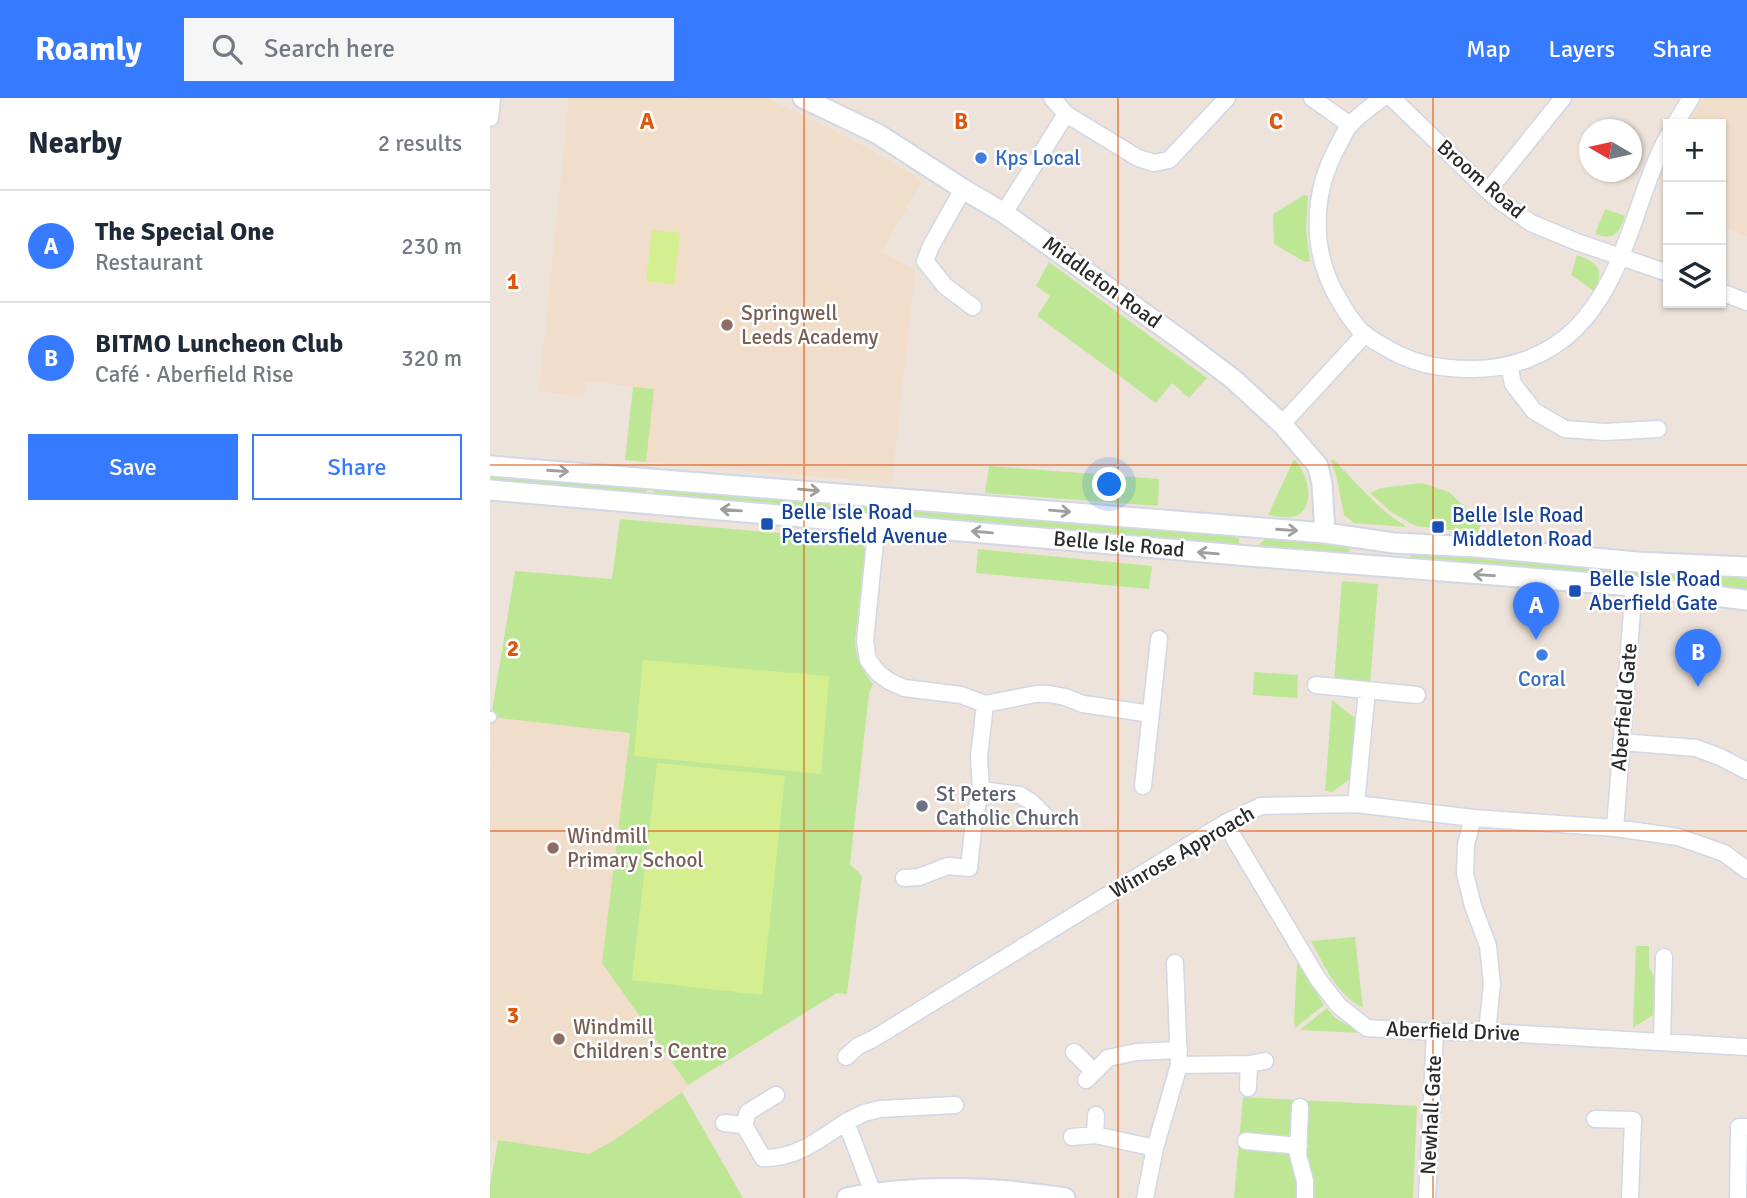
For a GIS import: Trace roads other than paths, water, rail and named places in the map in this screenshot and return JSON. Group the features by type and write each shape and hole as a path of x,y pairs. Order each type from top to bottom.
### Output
{"street":[{"path":"490,118 492,98"},
{"name":"Middleton Road","path":"803,98 878,134 1004,213 1233,379 1282,424 1318,466 1322,484 1325,533"},
{"path":"1052,98 1066,114 1138,158 1153,163 1169,160 1227,98"},
{"path":"1312,98 1350,125"},
{"path":"1382,98 1350,125 1325,173 1318,203 1317,230 1321,260 1330,285 1347,314 1365,334 1392,352 1438,368 1488,369 1509,365 1532,358 1573,331 1591,312 1613,276 1646,184 1663,147"},
{"name":"Broom Road","path":"1392,98 1488,191 1531,223 1663,271"},
{"path":"1488,191 1563,98"},
{"path":"1678,119 1691,98"},
{"path":"1004,213 1066,114"},
{"path":"963,189 925,261 944,286 972,307"},
{"path":"1726,294 1747,302"},
{"path":"1282,424 1365,334"},
{"path":"1509,365 1513,384 1534,411 1565,429 1605,432 1658,429"},
{"name":"Belle Isle Road","path":"490,466 1325,533 1394,543 1476,547 1637,562 1747,566"},
{"name":"Belle Isle Road","path":"490,489 1249,556 1634,586 1747,600"},
{"path":"877,523 864,641 868,660 878,673 889,681 904,688 961,695 985,704 1049,694 1100,707 1151,714"},
{"path":"1249,556 1252,527"},
{"path":"1392,567 1394,543"},
{"name":"Aberfield Gate","path":"1615,828 1634,586"},
{"path":"1143,786 1159,639"},
{"path":"1316,685 1417,695"},
{"path":"1356,804 1367,690"},
{"path":"904,878 919,877 948,866 969,868 974,820 981,790 979,757 985,704"},
{"path":"1621,742 1696,748 1747,771"},
{"path":"981,790 1020,795 1048,819"},
{"name":"Winrose Approach","path":"851,1046 873,1039 1225,823 1261,806 1356,804 1473,818 1615,828 1678,837 1704,845 1724,853 1747,870"},
{"path":"1473,818 1466,844 1465,874 1473,906 1488,946 1492,984 1487,1032"},
{"name":"Aberfield Drive","path":"1225,823 1318,979 1339,1006 1367,1028 1747,1047"},
{"path":"1661,1042 1664,957"},
{"path":"1145,1198 1179,1058 1175,963"},
{"name":"Newhall Gate","path":"1427,1198 1435,1032"},
{"path":"1074,1052 1089,1076 1108,1058 1136,1052 1257,1063 1248,1088"},
{"path":"776,1095 748,1112 744,1125 763,1158 778,1159 807,1148 864,1113 880,1109 955,1105"},
{"path":"1300,1107 1298,1155 1305,1181 1305,1198"},
{"path":"1095,1135 1096,1115"},
{"path":"1595,1119 1633,1120 1630,1198"},
{"path":"846,1122 873,1193"},
{"path":"724,1123 744,1125"},
{"path":"1738,1198 1739,1127 1747,1128"},
{"path":"1072,1137 1095,1135 1155,1148"},
{"path":"1246,1141 1299,1146"},
{"path":"848,1198 924,1189 1020,1191 1065,1198"}],"place":[{"name":"Kps Local","path":"981,158"},
{"name":"Springwell Leeds Academy","path":"727,325"},
{"name":"Belle Isle Road Petersfield Avenue","path":"767,524"},
{"name":"Belle Isle Road Middleton Road","path":"1438,527"},
{"name":"Belle Isle Road Aberfield Gate","path":"1575,591"},
{"name":"The Special One","path":"1536,640"},
{"name":"Coral","path":"1542,655"},
{"name":"BITMO Luncheon Club","path":"1698,687"},
{"name":"St Peters Catholic Church","path":"922,806"},
{"name":"Windmill Primary School","path":"553,848"},
{"name":"Windmill Children's Centre","path":"559,1039"}]}
